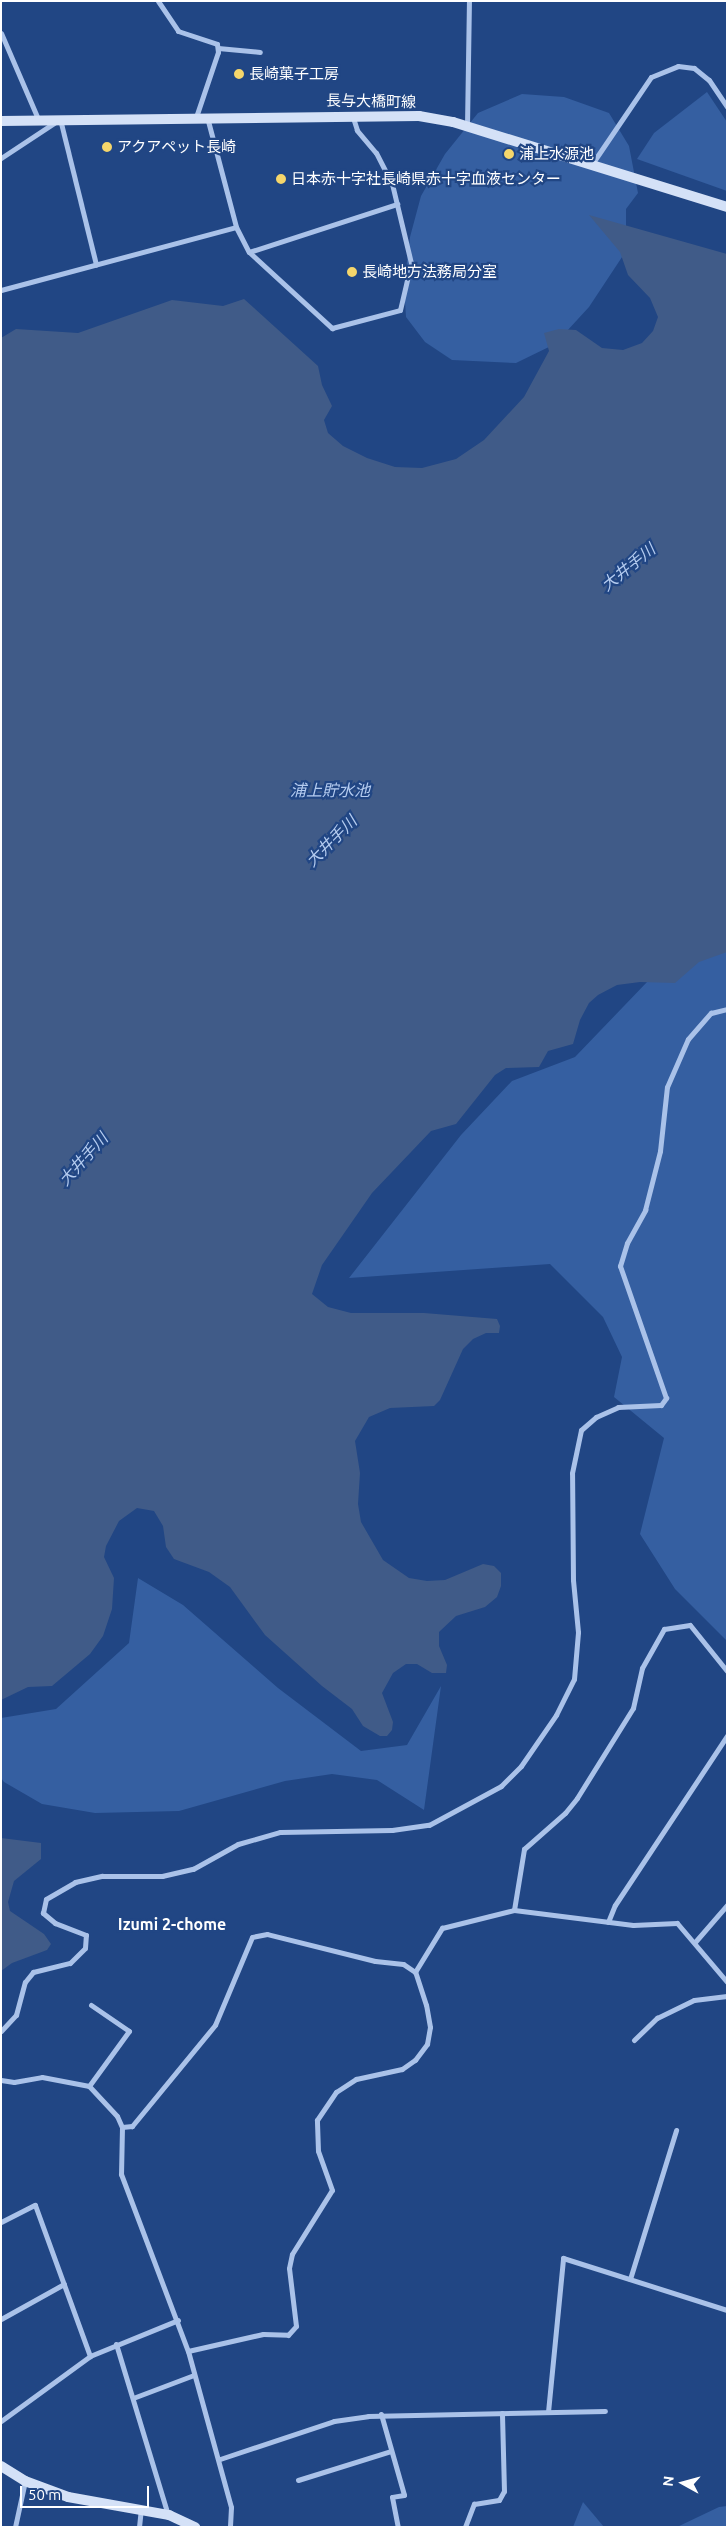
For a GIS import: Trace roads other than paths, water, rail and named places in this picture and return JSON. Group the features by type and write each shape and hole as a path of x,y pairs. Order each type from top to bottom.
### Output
{"main road":[{"name":"長与大橋町線","path":"1,121 352,115 419,116 467,126 727,207"},
{"path":"1,2466 26,2481 68,2497 169,2515 195,2527"}],"street":[{"path":"158,1 172,26 211,40 218,48 260,52"},
{"path":"467,126 469,1"},
{"path":"1,33 38,119"},
{"path":"196,117 218,48"},
{"path":"592,164 651,77 678,66 694,68 709,80 727,107"},
{"path":"207,117 236,227 249,252 332,328 400,310 410,263 392,184 376,152 357,130 352,115"},
{"path":"1,158 60,119 96,265"},
{"path":"249,252 397,204"},
{"path":"1,290 236,227"},
{"path":"1,2031 16,2015 25,1982 33,1972 70,1963 85,1948 86,1935 55,1923 43,1913 46,1899 75,1882 102,1876 162,1876 193,1869 238,1844 280,1832 392,1830 429,1825 501,1786 521,1766 556,1714 574,1679 578,1632 573,1580 572,1473 581,1430 596,1417 618,1407 661,1405 666,1398 620,1266 627,1243 645,1210 660,1151 667,1087 688,1039 711,1013 727,1008"},
{"path":"514,1910 524,1849 578,1798 633,1708 642,1668 664,1630 690,1625 727,1671"},
{"path":"608,1922 636,1871 727,1736"},
{"path":"695,1942 727,1905"},
{"path":"415,1972 442,1928 514,1910 608,1922 677,1923 727,1982"},
{"path":"122,2127 132,2126 215,2025 252,1937 267,1934 375,1961 403,1964 415,1972 430,2027 427,2044 415,2060 402,2069 356,2078 342,2088 317,2120 318,2151 332,2190 292,2254 289,2268 296,2326 288,2335 263,2334 188,2351"},
{"path":"634,2040 656,2018 694,2000 727,1996"},
{"path":"89,2086 129,2031 91,2004"},
{"path":"1,2080 14,2082 42,2077 89,2086 117,2116 122,2127 121,2174 178,2320 188,2351 220,2459 231,2507 230,2527"},
{"path":"630,2279 676,2130"},
{"path":"1,2222 34,2205 90,2356"},
{"path":"548,2412 563,2258 727,2310"},
{"path":"1,2319 64,2284"},
{"path":"1,2421 90,2356 178,2320"},
{"path":"116,2344 169,2515"},
{"path":"133,2398 194,2376"},
{"path":"220,2459 334,2421 381,2414 605,2411"},
{"path":"465,2527 474,2504 499,2500 504,2491 502,2413"},
{"path":"381,2414 404,2495 392,2497 398,2527"},
{"path":"298,2480 392,2451"},
{"path":"15,2527 26,2481"},
{"path":"139,2527 141,2509"}],"water":[{"name":"浦上貯水池","path":"589,215 727,254 727,952 699,962 675,983 640,982 617,985 598,995 589,1003 580,1020 573,1044 548,1051 539,1067 506,1068 495,1075 456,1124 431,1131 372,1193 322,1265 312,1294 328,1307 351,1313 424,1313 497,1319 500,1326 499,1333 486,1333 473,1339 463,1349 440,1400 434,1406 390,1408 369,1417 355,1441 360,1473 358,1504 361,1522 383,1560 409,1578 427,1581 445,1580 483,1564 494,1566 501,1573 501,1586 497,1597 485,1607 456,1616 439,1632 439,1646 447,1665 446,1673 432,1673 417,1664 406,1664 393,1673 382,1693 393,1722 392,1730 387,1736 380,1736 363,1726 352,1709 322,1686 265,1635 230,1587 209,1572 174,1559 166,1547 163,1526 154,1511 137,1508 119,1521 106,1546 104,1557 114,1578 112,1609 103,1636 90,1654 52,1686 28,1687 1,1700 1,338 16,329 78,333 172,300 223,306 244,299 318,366 322,385 332,406 324,420 328,433 343,446 367,458 395,467 422,468 456,459 484,440 524,397 549,351 544,333 559,329 576,330 602,348 623,350 642,343 653,331 658,317 650,298 628,275 620,252"},
{"path":"1,1838 41,1843 41,1859 14,1881 8,1902 10,1911 44,1934 51,1944 47,1950 12,1963 1,1971"}],"place":[{"name":"長崎菓子工房","path":"239,74"},
{"name":"アクアペット長崎","path":"107,147"},
{"name":"浦上水源池","path":"509,154"},
{"name":"日本赤十字社長崎県赤十字血液センター","path":"281,179"},
{"name":"長崎地方法務局分室","path":"352,272"}],"district":[{"name":"Izumi 2-chome","path":"172,1924"}],"water label":[{"name":"大井手川","path":"628,567"},
{"name":"大井手川","path":"331,841"},
{"name":"大井手川","path":"83,1159"}]}
